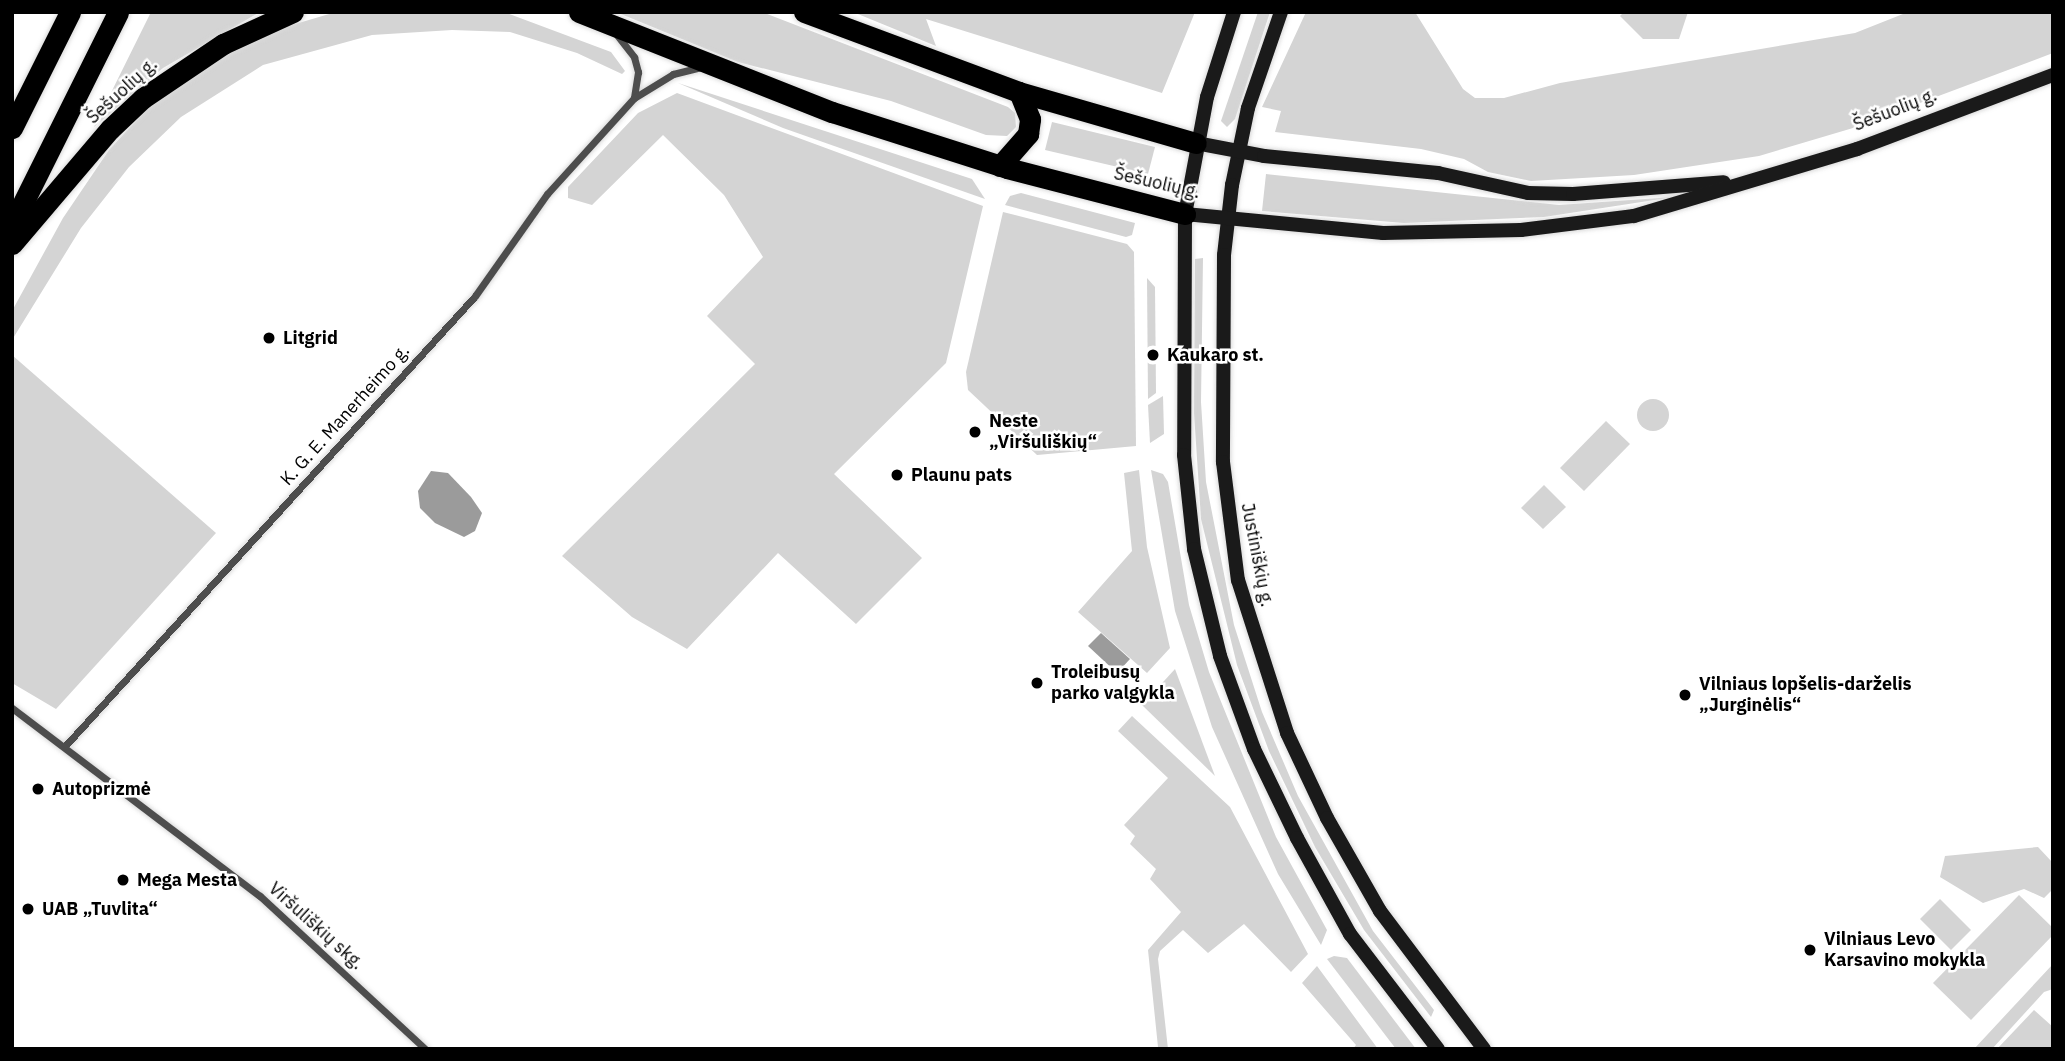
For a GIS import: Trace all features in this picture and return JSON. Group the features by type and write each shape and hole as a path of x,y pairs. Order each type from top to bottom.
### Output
{"highway":[{"path":"12,128 69,12"},
{"path":"12,225 118,12"},
{"name":"Šešuolių g.","path":"12,244 110,129 143,98 223,44 293,12"},
{"name":"Šešuolių g.","path":"579,12 707,66 1000,166 1185,214"},
{"name":"Šešuolių g.","path":"804,12 1019,92 1196,143"},
{"path":"1000,166 1028,134 1030,118 1019,92"}],"main road":[{"path":"1234,12 1196,143 1185,214 1184,456 1194,549 1220,656 1254,749 1350,934 1438,1049"},
{"name":"Justiniškių g.","path":"1281,12 1248,108 1238,152 1228,221 1222,303 1223,462 1236,566 1255,643 1287,733 1327,818 1380,911 1485,1049"},
{"name":"Šešuolių g.","path":"1185,214 1228,221 1383,233 1521,230 1634,216 1857,149 2053,75"},
{"name":"Šešuolių g.","path":"1196,143 1238,152 1397,167 1528,193 1573,194 1750,180"}],"street":[{"path":"608,24 634,57 638,72 634,98"},
{"name":"K. G. E. Manerheimo g.","path":"66,745 475,296 547,194 634,98 673,74 707,66"},
{"name":"Viršuliškių skg.","path":"12,708 66,745 260,896 425,1049"}],"shaded area":[{"path":"151,12 260,12 163,68 94,127"},
{"path":"336,12 504,12 611,52 625,71 622,74 577,53 510,32 452,30 372,35 263,65 181,117 129,167 81,228 12,340 12,311 63,218 109,150 149,107 235,49 285,27"},
{"path":"616,12 762,12 1008,107 1015,113 1016,127 1007,136 986,135 891,101 738,62"},
{"path":"853,12 1195,12 1162,93 926,19 936,46"},
{"path":"1258,12 1270,12 1235,119 1227,127 1221,121"},
{"path":"1306,12 1415,12 1463,89 1475,98 1504,98 1560,83 1855,33 1908,12 2053,12 2053,53 1853,128 1759,156 1634,175 1531,181 1488,172 1464,159 1421,149 1275,132 1281,111 1262,107"},
{"path":"1624,12 1688,12 1679,39 1643,39 1620,16"},
{"path":"678,83 972,179 985,199 783,128"},
{"path":"677,93 983,206 946,363 834,474 922,558 856,624 778,553 687,649 632,617 562,556 755,364 707,316 763,257 724,195 663,135 592,205 568,198 568,187 638,113"},
{"path":"1052,122 1155,147 1148,174 1045,150"},
{"path":"1266,174 1559,205 1674,197 1544,217 1404,223 1262,211"},
{"path":"1021,193 1135,223 1132,235 1126,237 1005,205 1010,196"},
{"path":"1003,212 1127,244 1134,252 1136,446 1037,455 968,390 966,372"},
{"path":"1203,258 1201,402 1206,482 1234,625 1262,712 1298,796 1373,931 1434,1010 1431,1017 1364,930 1315,847 1269,751 1237,665 1201,519 1194,413 1195,259"},
{"path":"1147,278 1155,287 1156,393 1148,399"},
{"path":"12,355 216,533 56,709 12,683"},
{"path":"1163,396 1164,434 1150,443 1148,405"},
{"path":"1653,399 1664,404 1669,415 1664,426 1653,431 1642,426 1637,415 1642,404"},
{"path":"1606,421 1630,444 1584,491 1560,468"},
{"path":"1139,470 1147,547 1170,648 1147,673 1078,612 1132,551 1124,473"},
{"path":"1151,470 1163,474 1168,482 1189,605 1209,672 1276,837 1327,930 1321,945 1278,874 1212,727 1175,611"},
{"path":"431,471 448,473 471,497 482,513 475,531 464,537 435,523 420,508 418,491"},
{"path":"1544,485 1566,507 1543,529 1521,508"},
{"path":"1101,633 1130,659 1117,673 1088,646"},
{"path":"1175,669 1215,776 1142,705"},
{"path":"1132,716 1230,807 1308,954 1291,972 1244,924 1208,953 1183,930 1160,951 1158,959 1168,1049 1158,1047 1148,950 1181,912 1150,879 1156,869 1130,844 1135,836 1124,825 1168,778 1118,731"},
{"path":"2038,847 2053,863 2053,889 2044,898 2024,889 1983,903 1940,877 1945,856"},
{"path":"2019,895 2053,928 2053,935 1971,1020 1933,983"},
{"path":"1940,899 1971,930 1951,950 1920,919"},
{"path":"1334,956 1347,958 1416,1049 1396,1049 1327,959"},
{"path":"2053,964 2053,989 2044,992 1992,1049 1974,1049"},
{"path":"1317,966 1378,1049 1353,1049 1356,1045 1302,983"},
{"path":"2034,1010 2053,1027 2053,1049 1997,1049"}],"place":[{"name":"Litgrid","path":"269,338"},
{"name":"Kaukaro st.","path":"1153,355"},
{"name":"Neste „Viršuliškių“","path":"975,432"},
{"name":"Plaunu pats","path":"897,475"},
{"name":"Troleibusų parko valgykla","path":"1037,683"},
{"name":"Vilniaus lopšelis-darželis „Jurginėlis“","path":"1685,695"},
{"name":"Autoprizmė","path":"38,789"},
{"name":"Mega Mesta","path":"123,880"},
{"name":"UAB „Tuvlita“","path":"28,909"},
{"name":"Vilniaus Levo Karsavino mokykla","path":"1810,950"}]}
